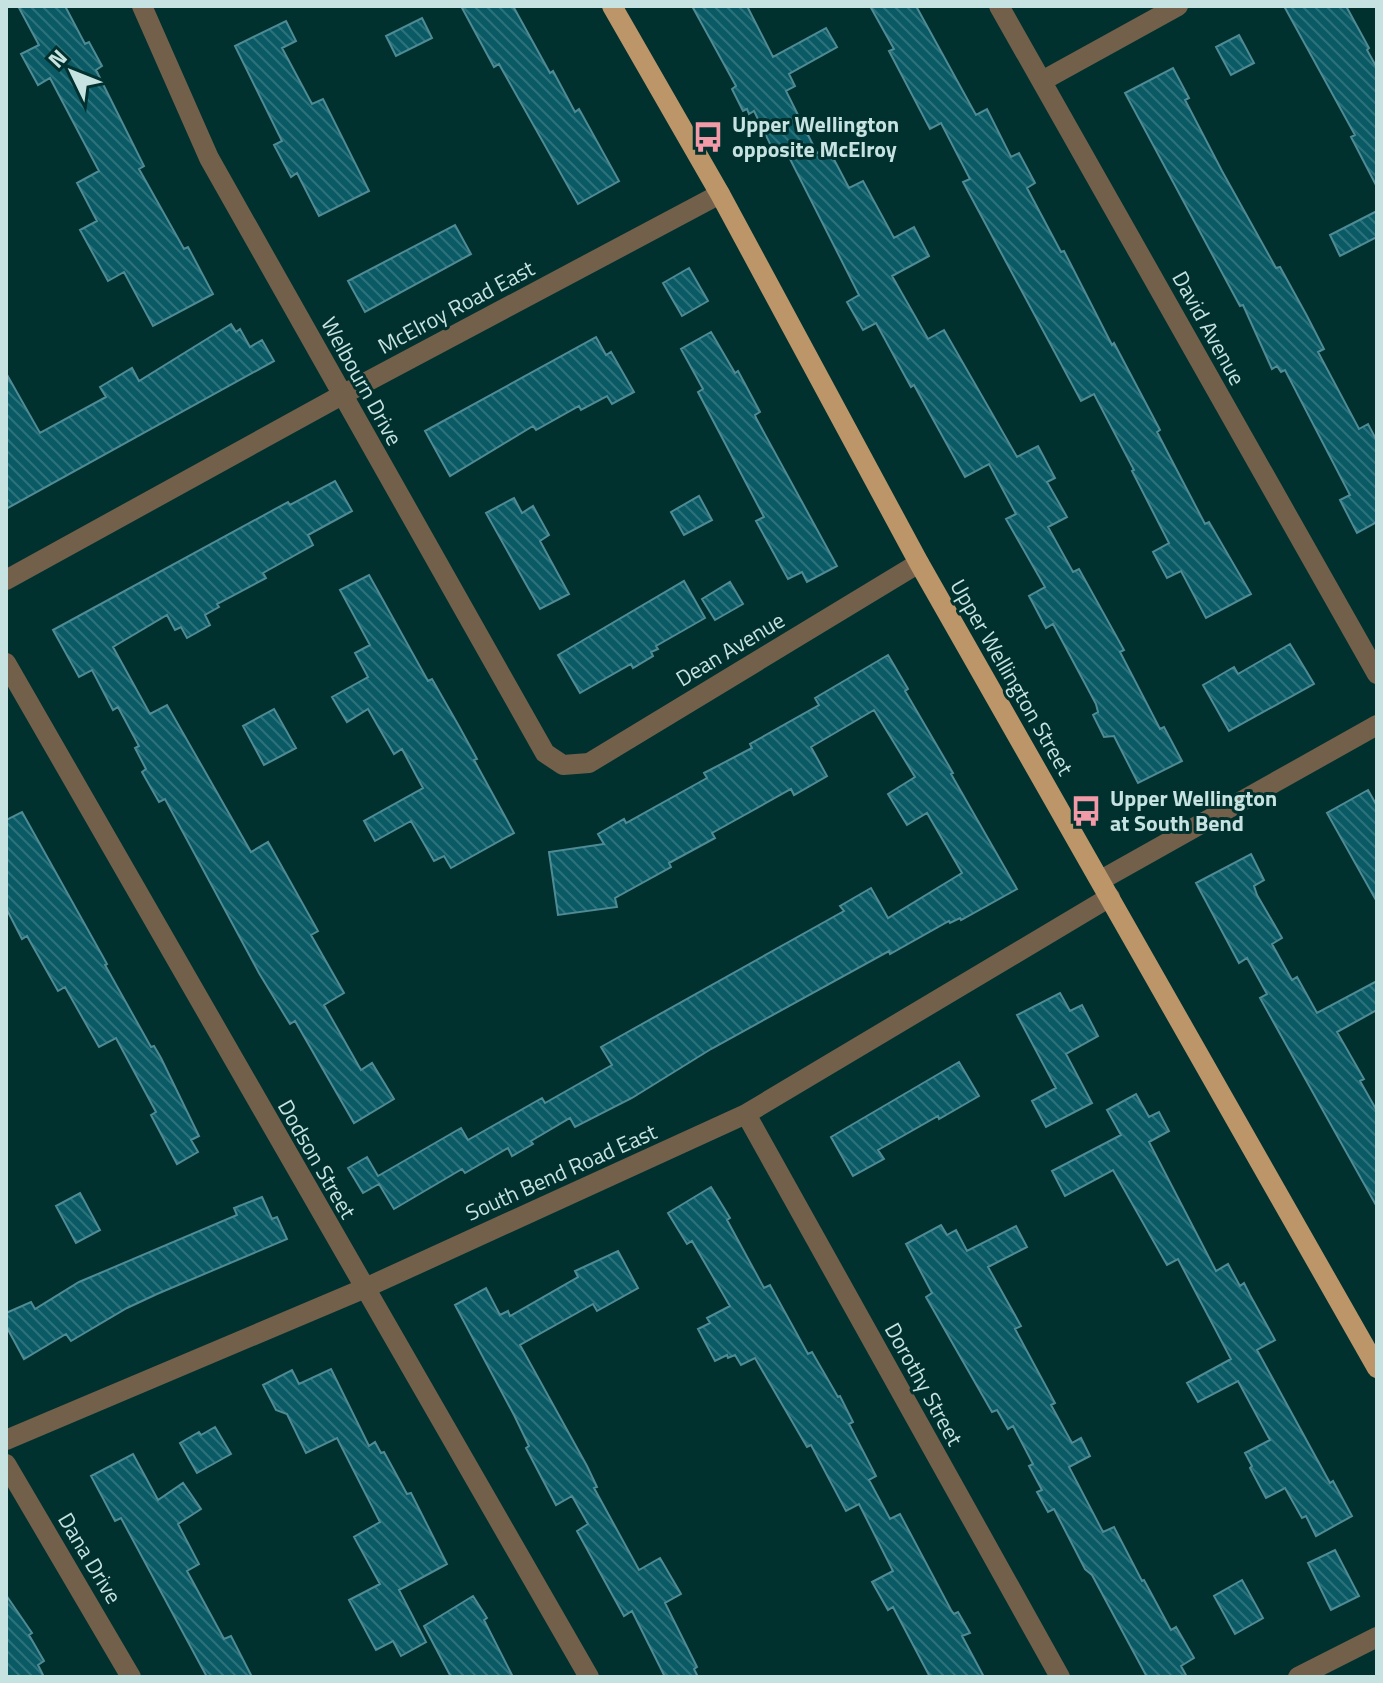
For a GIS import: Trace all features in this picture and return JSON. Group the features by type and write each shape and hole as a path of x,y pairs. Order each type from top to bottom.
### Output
{"main road":[{"name":"Upper Wellington Street","path":"612,6 720,194 919,563 1377,1368"}],"street":[{"name":"Welbourn Drive","path":"142,6 209,158 545,753 563,765"},
{"name":"David Avenue","path":"999,6 1377,674"},
{"path":"1042,81 1178,6"},
{"name":"McElroy Road East","path":"6,580 342,395 720,194"},
{"name":"Dean Avenue","path":"563,765 589,763 919,563"},
{"name":"Dodson Street","path":"6,663 363,1289 589,1677"},
{"name":"South Bend Road East","path":"6,1440 363,1289 746,1114 1106,888 1377,725"},
{"name":"Dorothy Street","path":"746,1114 1060,1677"},
{"name":"Dana Drive","path":"6,1464 131,1677"},
{"path":"1298,1677 1377,1637"}],"building":[{"path":"18,6 65,6 85,44 89,42 102,66 96,70 144,166 139,169 184,249 188,247 213,294 153,326 124,272 108,281 80,230 97,221 77,183 99,171 50,78 38,85 21,54 39,45"},
{"path":"461,6 513,6 575,112 579,109 619,181 578,204 499,64 494,67"},
{"path":"692,6 747,6 773,57 826,28 837,47 789,74 795,86 786,91 817,153 828,148 849,188 863,181 894,238 914,227 929,256 892,276 928,339 944,330 1017,457 1038,446 1055,478 1047,482 1067,517 1048,527 1073,572 1079,569 1124,650 1120,652 1160,729 1164,727 1182,761 1138,783 1114,736 1104,737 1093,715 1098,712 1096,704 1053,624 1046,628 1029,596 1045,587 1006,519 1016,514 989,464 965,477 876,323 863,330 847,302 859,295 787,153 777,158 754,111 749,114 747,109 743,111 732,89 736,86"},
{"path":"870,6 916,6 976,115 987,109 1011,157 1019,153 1035,183 1027,188 1061,252 1064,251 1112,345 1114,343 1205,524 1209,522 1251,594 1206,618 1181,571 1167,578 1153,552 1169,543 1134,470 1094,394 1081,401 963,182 970,179 941,123 930,129 889,51 894,49"},
{"path":"1284,6 1346,6 1369,48 1367,50 1377,68 1377,187 1351,137 1355,135"},
{"path":"422,18 432,38 396,56 386,36"},
{"path":"286,21 296,41 282,48 312,104 323,99 369,191 319,216 297,173 291,177 274,145 282,141 235,46"},
{"path":"1239,35 1254,63 1231,75 1216,47"},
{"path":"1173,68 1189,98 1185,100 1222,171 1276,268 1280,267 1307,316 1324,349 1318,352 1359,429 1368,424 1377,441 1377,522 1357,533 1340,500 1350,495 1285,370 1281,372 1277,366 1272,369 1243,305 1240,306 1125,93"},
{"path":"1377,211 1377,237 1340,256 1330,235"},
{"path":"455,225 471,254 365,312 348,281"},
{"path":"689,268 708,301 682,316 663,283"},
{"path":"231,324 236,332 240,329 250,347 262,340 274,361 6,509 6,373 40,433 106,397 100,387 132,368 139,381"},
{"path":"711,332 735,373 738,371 760,412 755,415 756,418 837,566 807,582 802,572 788,579 756,521 764,517 698,392 703,389 681,349"},
{"path":"596,337 606,355 611,352 634,392 612,404 607,396 581,410 579,406 536,430 533,426 450,476 425,431"},
{"path":"335,481 352,511 308,535 313,545 263,573 266,578 217,604 219,607 205,615 210,625 187,638 181,627 175,630 167,615 113,647 150,714 167,705 251,852 268,842 318,931 311,935 344,993 324,1005 361,1070 372,1063 394,1099 354,1123 295,1021 290,1024 259,973 165,799 159,802 142,772 146,769 135,748 139,746 118,707 113,710 92,670 79,677 53,630 288,502 290,505"},
{"path":"699,496 712,520 684,535 671,512"},
{"path":"514,498 522,513 533,506 549,535 540,541 569,594 540,609 486,513"},
{"path":"369,575 428,681 432,679 460,728 514,833 451,868 444,856 434,861 411,821 375,841 364,821 423,788 402,749 394,754 368,709 347,722 332,697 368,677 355,653 370,645 340,590"},
{"path":"684,581 705,618 656,646 658,649 651,652 653,656 633,668 631,664 580,693 558,655"},
{"path":"730,582 743,604 715,620 702,599"},
{"path":"1290,644 1314,684 1229,731 1203,685 1234,667 1238,674"},
{"path":"888,655 908,689 905,691 1017,889 961,920 949,921 890,954 889,951 711,1049 632,1098 575,1127 570,1118 512,1156 508,1148 465,1173 462,1169 394,1209 379,1184 363,1193 348,1168 367,1157 378,1176 461,1128 468,1140 542,1098 545,1103 612,1065 601,1047 844,911 840,906 871,888 888,918 962,873 927,813 907,825 888,794 915,777 874,710 811,747 827,776 794,795 791,789 712,833 715,838 615,898 617,907 558,915 549,852 604,844 598,834 624,819 626,823 707,778 704,773 752,748 750,744 819,705 815,698"},
{"path":"274,709 296,748 264,765 243,726"},
{"path":"1368,790 1377,806 1377,902 1327,813"},
{"path":"22,812 151,1047 154,1046 161,1058 199,1136 191,1140 198,1152 177,1164 151,1115 156,1112 116,1038 99,1047 65,987 58,991 27,936 22,939 6,908 6,820"},
{"path":"1251,854 1264,880 1254,886 1257,895 1282,938 1272,944 1292,980 1297,977 1317,1013 1377,981 1377,1010 1337,1032 1364,1079 1360,1081 1377,1111 1377,1207 1260,998 1267,994 1247,958 1239,963 1196,883"},
{"path":"1060,993 1070,1011 1082,1005 1098,1036 1066,1054 1092,1103 1046,1127 1032,1101 1056,1088 1017,1015"},
{"path":"959,1062 979,1096 878,1150 884,1159 853,1176 831,1137"},
{"path":"1136,1094 1149,1117 1159,1112 1169,1131 1149,1142 1216,1271 1228,1264 1240,1286 1244,1283 1275,1340 1257,1350 1330,1483 1333,1481 1352,1516 1316,1536 1306,1516 1302,1518 1285,1488 1266,1498 1250,1468 1252,1466 1245,1453 1270,1440 1238,1381 1198,1402 1187,1383 1231,1359 1178,1259 1167,1265 1113,1170 1065,1196 1052,1171 1121,1135 1107,1110"},
{"path":"711,1187 730,1218 727,1220 764,1288 770,1285 808,1354 812,1352 840,1396 853,1422 849,1424 876,1476 869,1480 890,1519 900,1514 951,1610 954,1614 958,1612 970,1633 962,1636 984,1677 930,1677 893,1607 888,1610 872,1582 893,1571 859,1504 846,1511 811,1445 807,1447 755,1358 741,1365 735,1355 715,1361 698,1329 710,1323 707,1318 730,1306 692,1241 687,1244 668,1213"},
{"path":"80,1193 100,1230 76,1243 56,1206"},
{"path":"262,1197 272,1219 277,1217 287,1239 127,1308 71,1341 66,1334 24,1359 6,1326 6,1313 31,1302 35,1309 79,1282 237,1215 234,1208"},
{"path":"941,1225 947,1235 956,1230 967,1251 1016,1226 1027,1247 988,1267 1021,1326 1015,1329 1055,1403 1051,1405 1072,1443 1081,1438 1090,1456 1069,1467 1103,1532 1114,1527 1171,1630 1176,1627 1194,1658 1181,1666 1187,1677 1147,1677 1054,1509 1048,1512 1037,1492 1042,1490 1029,1466 1033,1464 1013,1426 1008,1429 997,1410 992,1412 926,1297 932,1293 906,1244"},
{"path":"618,1251 638,1288 597,1311 593,1304 520,1345 587,1466 597,1487 594,1488 639,1570 660,1558 681,1594 665,1603 697,1667 694,1669 698,1677 665,1677 632,1611 624,1616 577,1531 588,1524 572,1496 556,1505 526,1448 529,1446 514,1415 455,1305 486,1288 500,1315 508,1311 510,1316 578,1277 575,1271"},
{"path":"331,1369 369,1446 375,1442 381,1453 384,1452 407,1494 411,1493 447,1564 399,1590 426,1642 401,1656 393,1641 376,1650 349,1600 380,1584 354,1537 380,1522 337,1438 306,1453 287,1414 276,1410 263,1385 292,1370 299,1384"},
{"path":"215,1427 231,1454 197,1473 180,1443"},
{"path":"133,1454 158,1500 183,1483 201,1509 178,1524 199,1564 187,1571 224,1639 231,1636 252,1677 207,1677 121,1518 115,1521 91,1476"},
{"path":"1335,1550 1359,1596 1331,1610 1308,1563"},
{"path":"1242,1580 1263,1618 1235,1634 1214,1596"},
{"path":"6,1595 32,1633 29,1635 44,1661 38,1665 44,1677 6,1677"},
{"path":"473,1596 487,1618 484,1620 513,1677 451,1677 424,1626"}],"place":[{"name":"Upper Wellington opposite McElroy","path":"708,137"},
{"name":"Upper Wellington at South Bend","path":"1086,811"}]}
